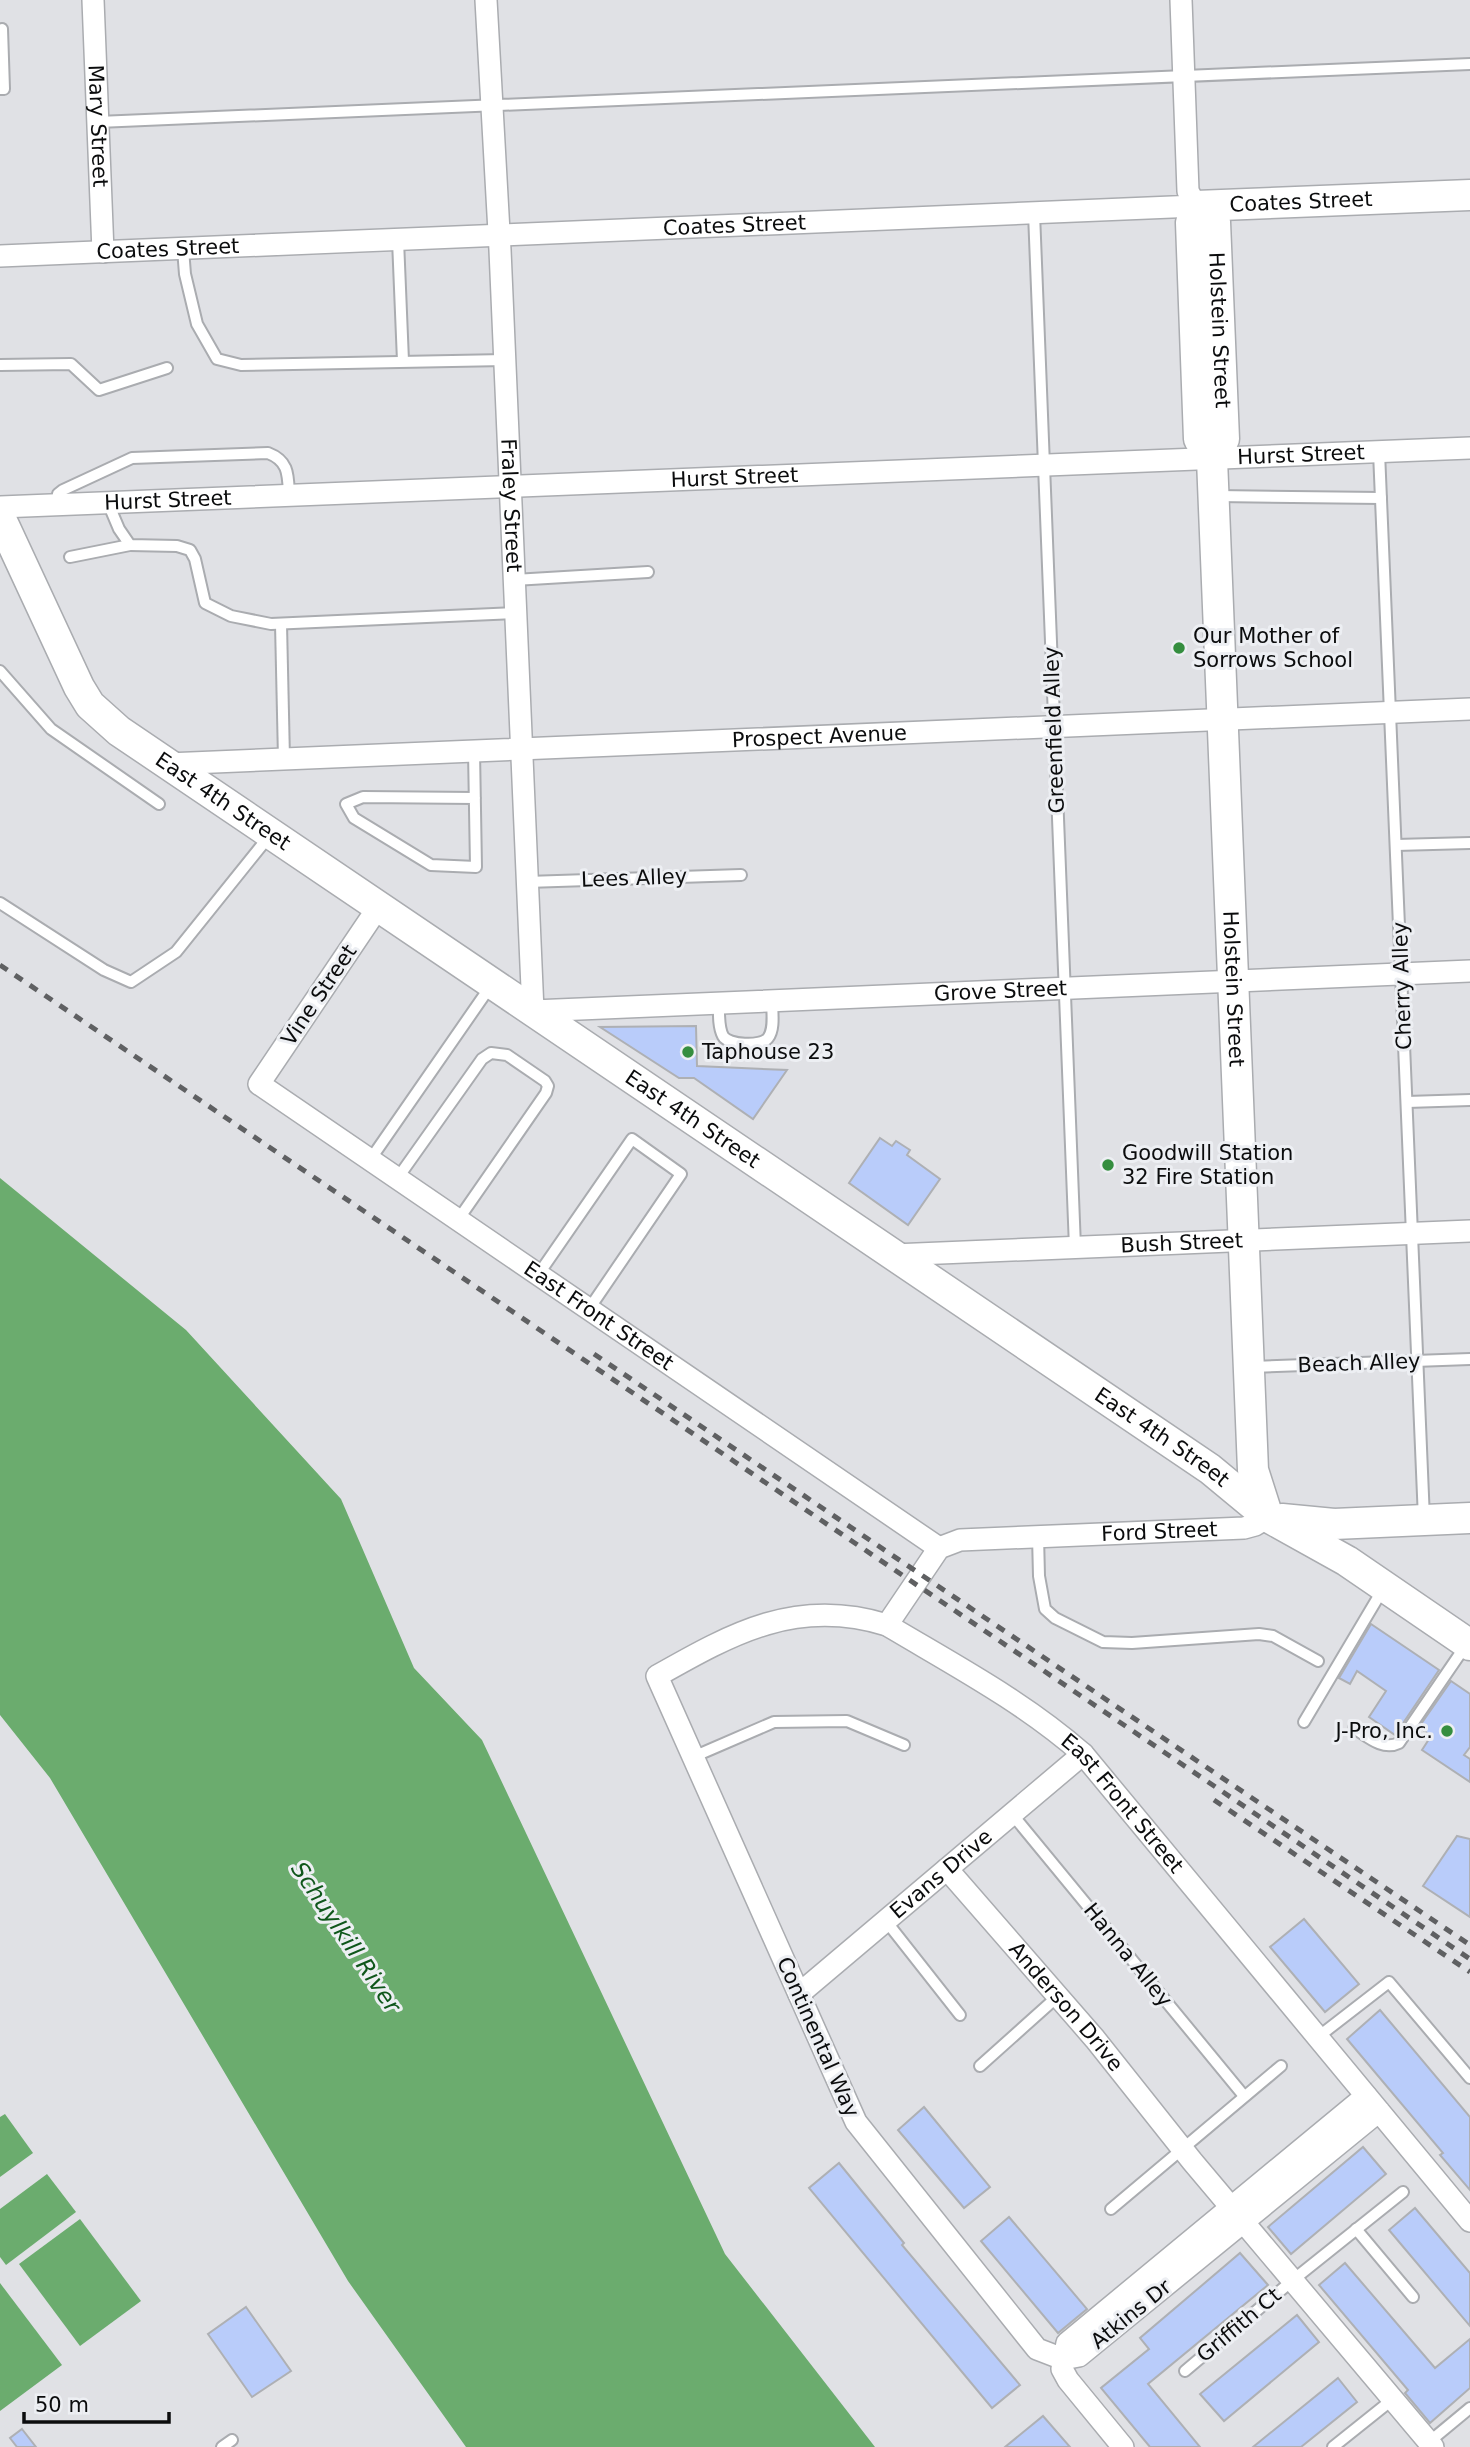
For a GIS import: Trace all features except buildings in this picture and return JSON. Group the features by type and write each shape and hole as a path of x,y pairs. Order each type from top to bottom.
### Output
{"main road":[{"name":"Coates Street","path":"1196,206 1470,195"},
{"name":"Holstein Street","path":"1196,206 1191,223 1199,439 1212,459 1214,496 1252,1470 1268,1517"},
{"name":"East 4th Street","path":"0,517 70,670 90,705 119,731 1210,1469 1268,1517 1347,1561 1469,1644"},
{"name":"Ford Street","path":"1268,1517 1334,1524 1470,1518"}],"street":[{"name":"Mary Street","path":"93,0 103,252"},
{"name":"Fraley Street","path":"486,0 505,360 533,1011"},
{"name":"Holstein Street","path":"1181,0 1188,191 1196,206"},
{"name":"Coates Street","path":"0,256 1196,206"},
{"name":"Hurst Street","path":"0,507 1470,449"},
{"name":"Prospect Avenue","path":"167,764 1470,709"},
{"name":"Vine Street","path":"259,1084 379,906"},
{"name":"Grove Street","path":"533,1011 1470,971"},
{"name":"East Front Street","path":"259,1084 939,1548"},
{"name":"Bush Street","path":"893,1255 1470,1231"},
{"name":"Ford Street","path":"939,1548 960,1540 1244,1528 1268,1517"},
{"path":"887,1625 939,1548"},
{"name":"East Front Street","path":"657,1676 714,1644 788,1617 851,1616 887,1625 1016,1701 1051,1725 1083,1754 1470,2221"},
{"name":"Continental Way","path":"657,1676 856,2122 1037,2349 1063,2359"},
{"name":"Evans Drive","path":"799,1994 1083,1754"},
{"name":"Anderson Drive","path":"947,1868 1238,2214"},
{"name":"Atkins Dr","path":"1063,2359 1079,2356 1238,2214 1373,2104"},
{"path":"1238,2214 1431,2444"},
{"path":"1063,2359 1062,2369 1068,2381 1123,2447"}],"lane":[{"path":"0,30 2,29 4,89 0,89"},
{"path":"98,122 1470,64"},
{"name":"Greenfield Alley","path":"1034,213 1075,1247"},
{"path":"398,240 403,361"},
{"path":"183,249 185,274 197,324 217,359 241,365 505,360"},
{"path":"0,365 71,364 99,390 167,368"},
{"name":"Cherry Alley","path":"1379,452 1424,1520"},
{"path":"56,505 58,494 63,490 132,458 268,453 284,463 288,472 289,495"},
{"path":"1214,496 1381,498"},
{"path":"108,503 119,529 130,545"},
{"path":"70,556 130,545 190,550 195,559 205,603 231,616 281,624 516,613"},
{"path":"514,580 648,572"},
{"path":"281,624 284,759"},
{"path":"0,671 51,729 159,804"},
{"path":"474,751 475,798 475,867 431,865 354,818 346,804 363,797 475,798"},
{"path":"0,903 104,970 131,982 176,952 272,833"},
{"path":"1396,845 1470,843"},
{"name":"Lees Alley","path":"527,882 741,875"},
{"path":"370,1160 493,984"},
{"path":"719,1002 723,1038 761,1044 767,1041 772,1031 772,1000"},
{"path":"397,1179 482,1059 491,1053 508,1055 545,1081 548,1086 546,1093 458,1220"},
{"path":"1407,1102 1470,1100"},
{"path":"538,1275 632,1139 681,1174 589,1310"},
{"name":"Beach Alley","path":"1249,1368 1470,1359"},
{"path":"1038,1536 1039,1576 1045,1609 1055,1618 1103,1642 1132,1643 1259,1634 1273,1636 1318,1661"},
{"path":"1304,1722 1385,1587"},
{"path":"1354,1728 1383,1745 1392,1746 1399,1743 1469,1644"},
{"path":"693,1757 774,1722 847,1721 904,1745"},
{"name":"Hanna Alley","path":"1012,1814 1244,2096"},
{"path":"886,1921 960,2015"},
{"path":"1318,2037 1390,1982 1470,2078"},
{"path":"980,2066 1057,1997"},
{"path":"1111,2209 1282,2066"},
{"name":"Griffith Ct","path":"1185,2371 1403,2192"},
{"path":"1356,2229 1413,2297"},
{"path":"1333,2447 1393,2399"},
{"path":"1431,2444 1470,2408"},
{"path":"222,2447 232,2440"}],"water":[{"name":"Schuylkill River","path":"0,1178 186,1330 341,1499 414,1668 482,1740 725,2254 875,2447 466,2447 348,2281 50,1778 0,1715"},
{"path":"5,2114 33,2153 0,2177 0,2117"},
{"path":"47,2174 76,2212 6,2265 0,2257 0,2209"},
{"path":"80,2219 141,2301 80,2346 19,2264"},
{"path":"0,2283 62,2365 0,2411"}],"railway":[{"path":"0,965 1470,1959"},
{"path":"594,1354 1470,1945"},
{"path":"1214,1800 1470,1972"}],"place":[{"name":"Our Mother of Sorrows School","path":"1179,648"},
{"name":"Taphouse 23","path":"688,1052"},
{"name":"Goodwill Station 32 Fire Station","path":"1108,1165"},
{"name":"J-Pro, Inc.","path":"1447,1731"}]}
